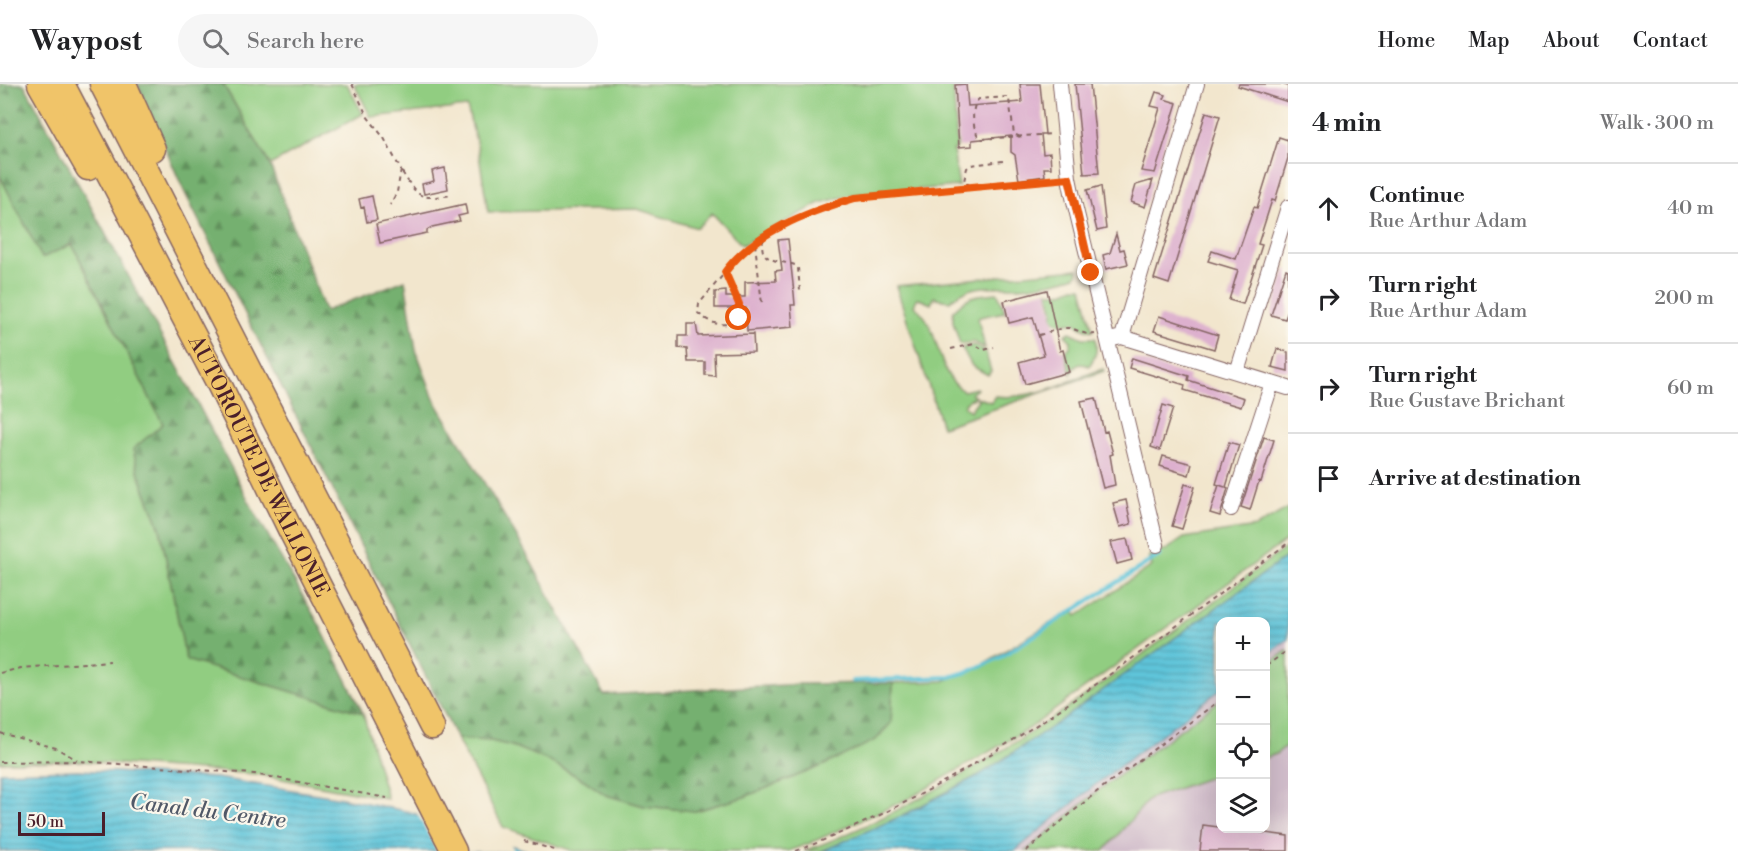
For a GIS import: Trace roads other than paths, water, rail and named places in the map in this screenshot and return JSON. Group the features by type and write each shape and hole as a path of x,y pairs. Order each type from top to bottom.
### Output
{"highway":[{"path":"40,84 103,194 129,214"},
{"name":"AUTOROUTE DE WALLONIE","path":"62,84 219,384 384,716 454,851"},
{"name":"AUTOROUTE DE WALLONIE","path":"102,84 432,727"},
{"path":"124,84 167,182 216,305 219,384"}],"street":[{"path":"1060,84 1069,178 1112,336 1157,545"},
{"path":"1112,336 1197,84"},
{"path":"1237,372 1288,207"},
{"path":"1112,336 1288,388"},
{"path":"1230,509 1272,383"}],"water":[{"path":"1288,556 1288,639 1270,653 1270,617 1216,617 1216,693 1094,786 1015,851 822,851 904,815 981,774 1059,722"},
{"name":"Canal du Centre","path":"79,770 216,778 342,798 410,812 528,851 0,851 0,772"}],"waterway":[{"path":"853,681 950,677 970,671 999,658 1160,555"}]}
